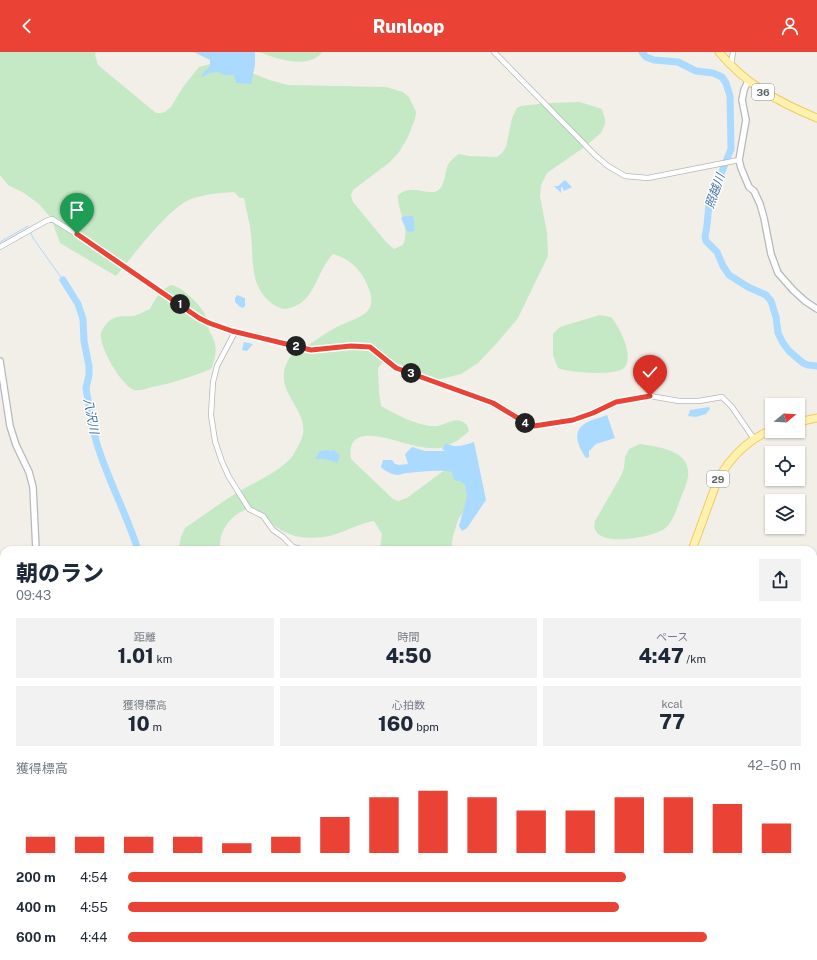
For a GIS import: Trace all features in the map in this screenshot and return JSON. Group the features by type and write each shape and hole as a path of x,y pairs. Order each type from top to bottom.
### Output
{"main road":[{"name":"36","path":"719,52 748,81 783,104 817,118"},
{"path":"805,421 817,418"},
{"name":"29","path":"693,546 718,479 724,468 735,454 754,439 765,434"}],"street":[{"path":"494,52 596,156 608,166 625,176 648,178 739,160"},
{"path":"731,65 733,52"},
{"path":"748,81 742,100 746,120 739,160 744,178 749,187 754,191 760,204 771,254 778,273 793,290 817,309"},
{"path":"0,247 46,220 52,219 86,240 199,318 220,328 311,350 351,346 370,347 396,368 493,403 526,423 534,426 573,420 593,413 616,402 644,397 660,397 679,401 699,401 722,397 732,407 754,439"},
{"path":"235,332 217,366 212,382 211,415 214,441 229,477 249,509 263,516 273,530 292,546"},
{"path":"0,361 10,426 16,445 29,472 33,487 36,546"}],"green space":[{"path":"0,52 96,52 95,55 98,65 156,113 165,112 171,107 183,87 199,67 219,62 230,64 269,80 288,85 386,87 403,92 409,97 416,112 408,137 399,152 390,162 353,190 351,195 353,202 386,242 394,249 403,245 405,239 405,226 399,208 398,195 409,190 433,192 440,189 449,164 459,154 469,156 497,157 506,147 512,118 517,108 521,106 548,103 580,102 602,109 605,119 605,124 601,133 583,148 547,173 541,185 540,196 547,233 548,256 518,318 497,343 478,363 461,374 437,380 394,362 383,362 378,368 381,406 408,420 424,425 438,426 456,420 467,425 469,431 466,434 452,444 440,448 429,448 383,437 372,436 363,436 355,440 351,447 351,459 393,499 398,501 407,498 454,463 474,483 466,507 458,520 452,546 380,546 382,534 374,521 328,536 310,538 292,535 282,531 250,509 237,514 229,521 221,537 220,546 179,546 185,528 231,496 278,470 291,458 302,438 303,424 300,415 286,389 284,379 285,369 290,357 295,353 331,330 366,312 370,307 371,300 370,292 365,280 356,267 343,258 333,254 328,259 307,298 294,307 285,309 273,304 262,294 256,280 253,267 250,230 244,198 240,198 234,192 202,196 191,199 182,204 151,233 116,276 60,243 51,218 39,204 24,193 8,185 0,175"},
{"path":"259,52 322,52 309,61 301,62 283,60"},
{"path":"171,285 181,289 192,298 205,313 208,319 209,330 216,347 215,357 211,369 182,380 145,389 134,390 129,387 117,374 103,347 101,333 105,325 112,319 140,314 150,309 161,292"},
{"path":"600,315 611,317 622,334 628,357 624,368 619,371 592,373 558,368 553,355 553,334 560,327"},
{"path":"640,444 672,451 684,460 688,467 687,482 674,516 664,529 647,536 610,539 601,536 595,530 595,521 621,476 624,468 625,457 629,449"}],"water":[{"path":"194,52 255,52 255,65 251,84 236,83 234,75 225,75 217,72 201,77 210,66 210,60"},
{"path":"565,180 572,187 564,191 561,187 561,193 554,186 558,186"},
{"path":"405,216 413,216 415,230 412,232 407,231 401,218"},
{"path":"237,295 245,298 245,306 243,308 235,302"},
{"path":"244,342 253,344 247,351 242,350"},
{"path":"709,407 710,409 706,414 696,417 688,416 690,410"},
{"path":"607,415 615,438 596,444 589,451 589,457 586,458 577,439 577,434 581,426"},
{"path":"474,442 486,500 467,528 462,531 459,526 467,495 465,485 453,478 452,472 430,471 398,475 384,470 381,467 383,460 392,460 395,464 400,465 408,464 405,454 412,447 425,451 445,451 442,449 446,443 457,446"},
{"path":"334,450 340,456 337,463 325,459 315,459 320,451"}],"waterway":[{"name":"照越川","path":"642,52 646,57 654,60 678,62 696,71 713,73 722,77 726,83 730,96 731,149 709,204 705,237 706,241 717,252 729,275 748,287 766,295 771,301 776,317 778,333 789,351 803,363 817,366"},
{"path":"0,242 28,226"},
{"path":"31,233 63,280"},
{"name":"八沢川","path":"63,280 78,304 83,319 84,341 89,366 89,375 86,388 96,441 107,473 129,524 137,546"}],"route":[{"path":"77,234 199,318 220,328 311,350 351,346 370,347 400,370 493,403 526,423 534,426 573,420 593,413 616,402 650,396"}]}
